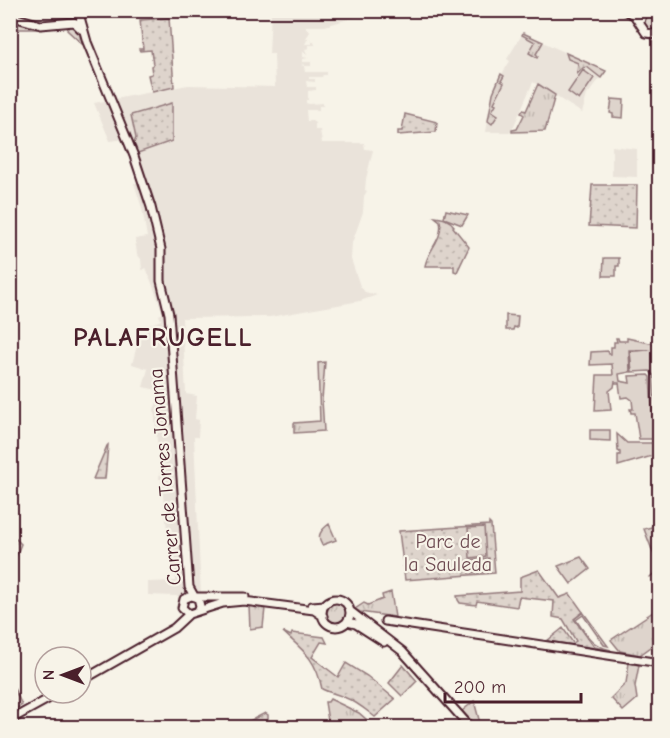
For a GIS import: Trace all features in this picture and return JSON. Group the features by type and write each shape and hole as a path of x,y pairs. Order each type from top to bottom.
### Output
{"street":[{"name":"Carrer de Torres Jonama","path":"78,10 83,31 153,211 161,249 162,280 169,314 192,595"},
{"path":"624,10 634,15 646,33 654,34 660,31"},
{"path":"640,22 642,15 648,10"},
{"path":"656,10 660,13"},
{"path":"10,15 41,25 74,22 83,31"},
{"path":"192,595 200,604 198,611"},
{"path":"189,614 182,607 184,599 192,595 254,597 315,606 339,600 402,651 471,728"},
{"path":"93,674 177,626 189,614 209,607 247,601 314,610 333,626 340,626 347,622 350,611"},
{"path":"323,616 326,604"},
{"path":"385,621 660,663"},
{"path":"347,622 362,627 393,649 464,728"},
{"path":"10,720 37,705"}],"shaded area":[{"path":"271,11 362,11 362,15 325,26 306,26 310,32 306,38 311,40 307,40 305,44 314,42 315,45 309,45 309,48 305,49 307,54 303,52 303,57 308,58 303,59 303,62 311,62 311,66 301,65 304,66 305,72 327,72 327,75 322,77 309,77 309,79 315,79 315,82 306,81 307,87 316,87 316,90 308,91 306,103 323,103 323,106 319,106 319,110 306,110 307,121 315,123 315,130 320,130 322,143 364,143 365,149 373,150 366,179 365,190 367,191 364,196 363,212 352,243 351,259 360,286 365,292 377,295 360,301 270,317 182,318 186,394 197,396 195,419 199,420 198,437 194,437 201,597 148,595 148,582 176,581 172,529 167,529 161,479 159,479 154,409 162,391 143,387 148,369 132,364 139,338 149,325 161,320 159,315 163,313 147,270 145,268 142,270 141,259 137,254 135,239 147,237 142,208 134,183 143,183 126,139 110,141 94,103 188,85 275,87 274,54 269,54"},
{"path":"523,33 606,71 587,95 582,113 533,82 512,132 486,132 497,82 510,61 507,59"},
{"path":"612,146 637,149 637,177 612,176"},
{"path":"658,151 660,151 660,249 655,248"}],"green space":[{"path":"649,14 655,14 660,22 658,28 649,30 644,25 644,19"},
{"path":"169,18 174,87 152,92 148,75 152,74 151,50 140,51 139,49 143,49 140,20"},
{"path":"11,20 47,27 47,29 13,29"},
{"path":"69,26 77,27 83,41 82,44 67,30"},
{"path":"523,33 543,42 536,54 537,58 529,53 535,42 522,35"},
{"path":"566,53 606,71 601,78 587,67 577,74 578,63 568,59"},
{"path":"583,70 594,78 579,100 568,92"},
{"path":"501,74 504,76 501,81 504,83 494,103 496,104 492,111 498,115 492,124 488,121 493,93"},
{"path":"538,84 555,95 545,131 512,132 517,129 524,115 521,113 523,110 526,111"},
{"path":"612,99 624,100 623,118 613,117 610,113"},
{"path":"172,103 172,141 135,154 136,138 131,115"},
{"path":"405,114 437,122 436,132 398,135 398,131 402,131"},
{"path":"592,185 637,185 636,228 589,226"},
{"path":"446,210 468,215 462,225 444,218"},
{"path":"435,217 450,222 469,247 457,272 454,271 454,266 425,266 440,233 440,221"},
{"path":"604,258 619,258 616,276 603,276"},
{"path":"506,315 518,316 517,328 506,330"},
{"path":"616,338 619,341 627,341 627,338 659,345 659,432 656,422 653,375 650,371 632,372 630,351 649,350 629,350 630,372 619,374 620,381 630,383 629,376 648,375 650,377 656,439 639,439 635,413 631,413 630,409 633,409 632,400 628,397 621,398 619,383 615,381 614,387 609,391 611,410 595,411 597,375 613,375 612,364 590,365 591,352 608,351 611,354 611,347 614,347 614,342 617,342"},
{"path":"325,362 322,400 324,431 294,433 294,423 320,421 318,363"},
{"path":"590,430 610,430 610,441 590,440"},
{"path":"617,434 627,443 657,443 659,454 618,466 620,452 618,451"},
{"path":"107,446 105,479 93,479"},
{"name":"Parc de la Sauleda","path":"489,523 495,573 405,580 399,531 489,525"},
{"path":"329,524 336,540 322,545 319,539 320,533"},
{"path":"659,525 660,568 644,529"},
{"path":"484,527 486,556 470,558 468,528"},
{"path":"16,539 21,544 11,569 11,541"},
{"path":"581,557 590,569 571,584 558,566"},
{"path":"489,558 490,571 469,573 468,560"},
{"path":"539,570 559,598 570,594 583,612 574,619 595,648 547,641 563,628 573,643 576,641 563,619 553,617 554,601 519,597 517,607 477,601 476,605 460,603 458,600 457,596 520,591 520,577"},
{"path":"391,592 395,617 360,612 355,609 364,603 368,605 383,599 382,595"},
{"path":"333,603 341,603 347,609 347,617 341,623 333,623 327,617 327,609"},
{"path":"249,605 265,608 263,627 250,629"},
{"path":"656,610 659,616 659,641 640,655 620,651 611,640"},
{"path":"583,612 608,646 604,645 583,615 576,620 590,640 611,650 593,647 574,619"},
{"path":"283,632 291,636 292,633 324,637 327,643 321,642 312,657 338,677 346,663 367,676 395,699 375,717 354,702 322,689 313,663 303,650"},
{"path":"629,663 639,665 635,686 637,699 623,711 611,698 626,683"},
{"path":"403,665 417,681 402,696 389,683"},
{"path":"10,680 22,705 11,712 11,704 13,704 11,703 11,691 15,692 11,688"},
{"path":"330,699 359,713 375,727 329,727 325,702"},
{"path":"474,701 480,723 476,727 462,711"},
{"path":"265,713 268,715 268,727 240,727 240,726"}],"waterway":[{"path":"631,372 630,351 649,350"},
{"path":"650,577 660,568"}],"district":[{"name":"PALAFRUGELL","path":"163,338"}]}
